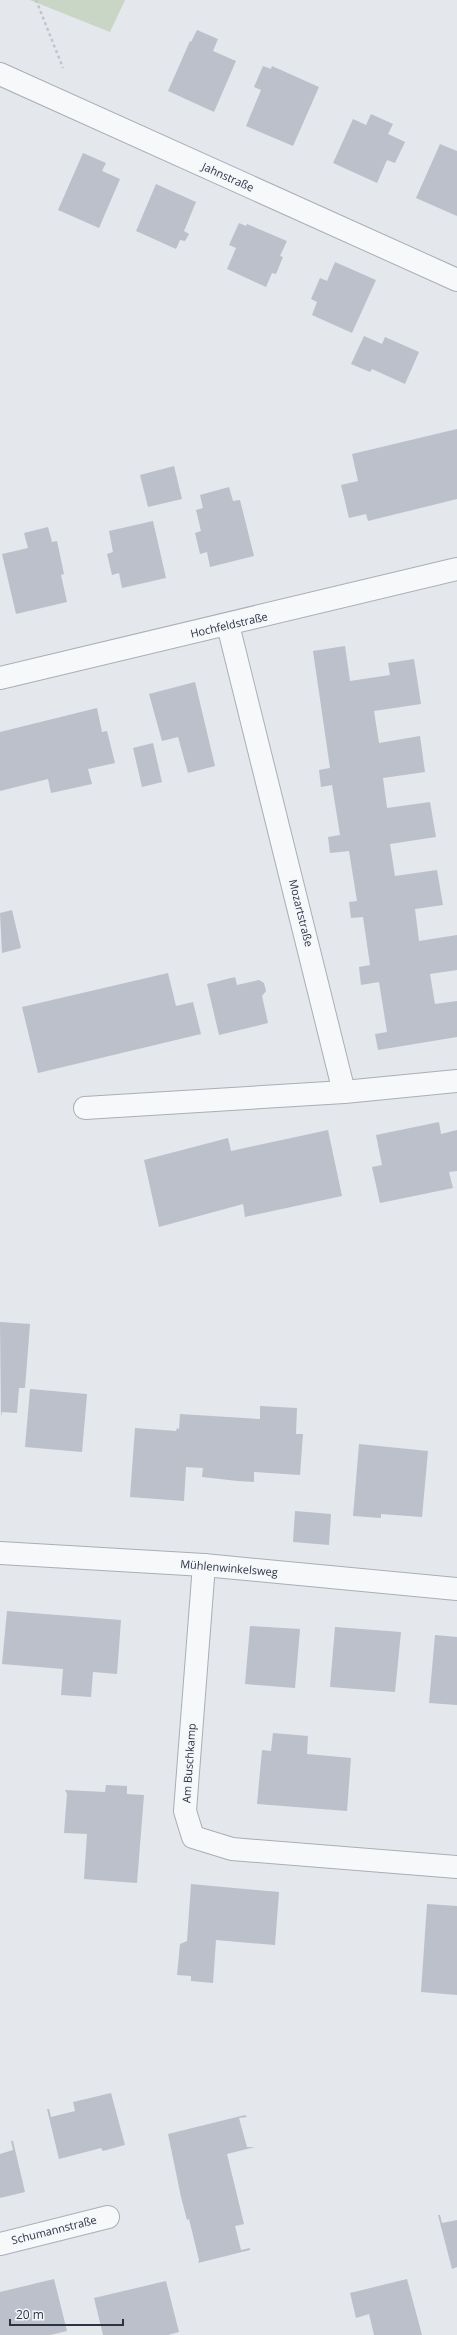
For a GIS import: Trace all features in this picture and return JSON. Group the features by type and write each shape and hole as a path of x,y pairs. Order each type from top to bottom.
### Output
{"street":[{"name":"Jahnstraße","path":"0,74 457,280"},
{"name":"Hochfeldstraße","path":"0,678 228,625 457,569"},
{"name":"Mozartstraße","path":"228,625 344,1092"},
{"path":"85,1108 344,1092 457,1081"},
{"name":"Mühlenwinkelsweg","path":"0,1553 204,1565 457,1589"},
{"name":"Am Buschkamp","path":"204,1565 185,1811 193,1837 232,1849 457,1868"},
{"name":"Schumannstraße","path":"0,2244 108,2217"}],"path":[{"path":"36,0 66,76 54,99"}],"green space":[{"path":"30,0 125,0 110,32"}],"building":[{"path":"197,30 218,39 213,51 236,61 214,112 168,91 190,41 191,42"},
{"path":"263,66 271,69 272,66 319,87 293,146 246,126 261,90 254,87"},
{"path":"371,114 393,124 388,134 405,142 395,163 387,160 377,183 333,163 353,119 366,125"},
{"path":"440,144 457,151 457,216 416,198"},
{"path":"83,153 106,163 102,171 120,179 99,228 58,210"},
{"path":"156,184 196,202 184,231 189,234 185,241 180,240 176,249 136,231"},
{"path":"239,223 246,226 247,224 287,241 280,256 283,257 276,274 272,273 266,287 227,269 236,248 229,245"},
{"path":"335,262 376,280 352,333 312,315 317,302 311,299 320,278 327,281"},
{"path":"364,336 382,344 385,337 419,352 405,384 372,369 370,372 351,364"},
{"path":"457,429 457,499 368,521 366,514 349,518 341,485 358,481 352,454"},
{"path":"174,466 182,499 148,507 140,475"},
{"path":"229,487 233,501 240,500 254,556 210,567 207,552 200,554 195,533 201,531 196,510 203,508 200,495"},
{"path":"153,521 166,578 122,588 119,573 112,575 107,554 113,552 109,531"},
{"path":"48,527 52,542 57,541 64,574 61,575 67,602 16,614 2,554 28,548 24,533"},
{"path":"345,646 350,681 390,675 388,663 414,659 421,704 374,711 379,743 420,736 425,772 383,778 387,808 430,802 436,837 390,844 395,876 437,870 443,905 415,909 419,941 457,935 457,970 430,974 435,1004 457,1001 457,1037 378,1050 375,1034 387,1032 379,982 361,985 359,967 370,965 363,917 351,918 349,902 357,901 349,851 330,853 328,837 340,835 332,785 321,787 319,770 330,768 313,651"},
{"path":"195,682 215,766 188,773 178,737 162,741 149,694"},
{"path":"97,708 102,732 107,731 115,763 88,769 92,784 51,793 48,779 0,791 0,732"},
{"path":"153,743 162,782 142,787 133,748"},
{"path":"12,910 21,948 2,953 0,913"},
{"path":"168,973 176,1006 193,1002 201,1034 38,1073 22,1007"},
{"path":"235,977 237,985 259,980 264,983 266,991 262,996 268,1023 219,1035 207,984"},
{"path":"439,1122 441,1134 457,1130 457,1171 449,1172 453,1188 380,1203 372,1167 382,1165 376,1135"},
{"path":"328,1130 342,1196 245,1217 243,1204 159,1227 144,1160 228,1138 231,1151"},
{"path":"0,1322 30,1324 25,1388 19,1388 17,1413 2,1412 1,1417"},
{"path":"30,1389 87,1394 82,1452 25,1447"},
{"path":"260,1406 297,1408 296,1434 303,1434 300,1475 254,1472 254,1482 238,1481 202,1477 203,1468 186,1467 184,1501 130,1497 135,1428 176,1431 177,1428 179,1429 180,1414 260,1419"},
{"path":"359,1444 428,1451 422,1517 381,1514 381,1518 353,1516"},
{"path":"295,1511 331,1514 329,1545 293,1542"},
{"path":"7,1611 121,1620 117,1674 93,1672 91,1697 61,1695 63,1669 2,1664"},
{"path":"250,1626 300,1629 295,1688 245,1684"},
{"path":"335,1627 401,1632 395,1692 330,1687"},
{"path":"435,1635 457,1637 457,1705 429,1703"},
{"path":"273,1733 308,1736 307,1754 351,1758 347,1811 257,1804 262,1750 271,1751"},
{"path":"106,1785 127,1786 127,1794 144,1795 137,1883 84,1879 87,1834 64,1833 67,1794 65,1790 105,1792"},
{"path":"191,1884 279,1892 275,1945 216,1940 213,1983 191,1981 191,1976 177,1975 180,1944 187,1941"},
{"path":"427,1904 457,1906 457,1995 421,1992"},
{"path":"111,2093 125,2145 103,2151 101,2148 59,2159 47,2109 49,2109 51,2117 75,2111 73,2102"},
{"path":"245,2115 247,2117 239,2118 247,2147 255,2147 227,2154 244,2224 235,2226 241,2250 250,2248 250,2250 198,2263 199,2260 189,2219 187,2220 181,2197 168,2134"},
{"path":"11,2141 13,2141 25,2192 0,2198 0,2154 13,2150"},
{"path":"438,2215 440,2215 442,2223 457,2220 457,2267 452,2269"},
{"path":"54,2279 67,2331 50,2335 0,2335 0,2292"},
{"path":"407,2279 422,2335 374,2335 369,2314 356,2318 350,2293"},
{"path":"166,2281 179,2332 168,2335 103,2335 94,2298"}]}
